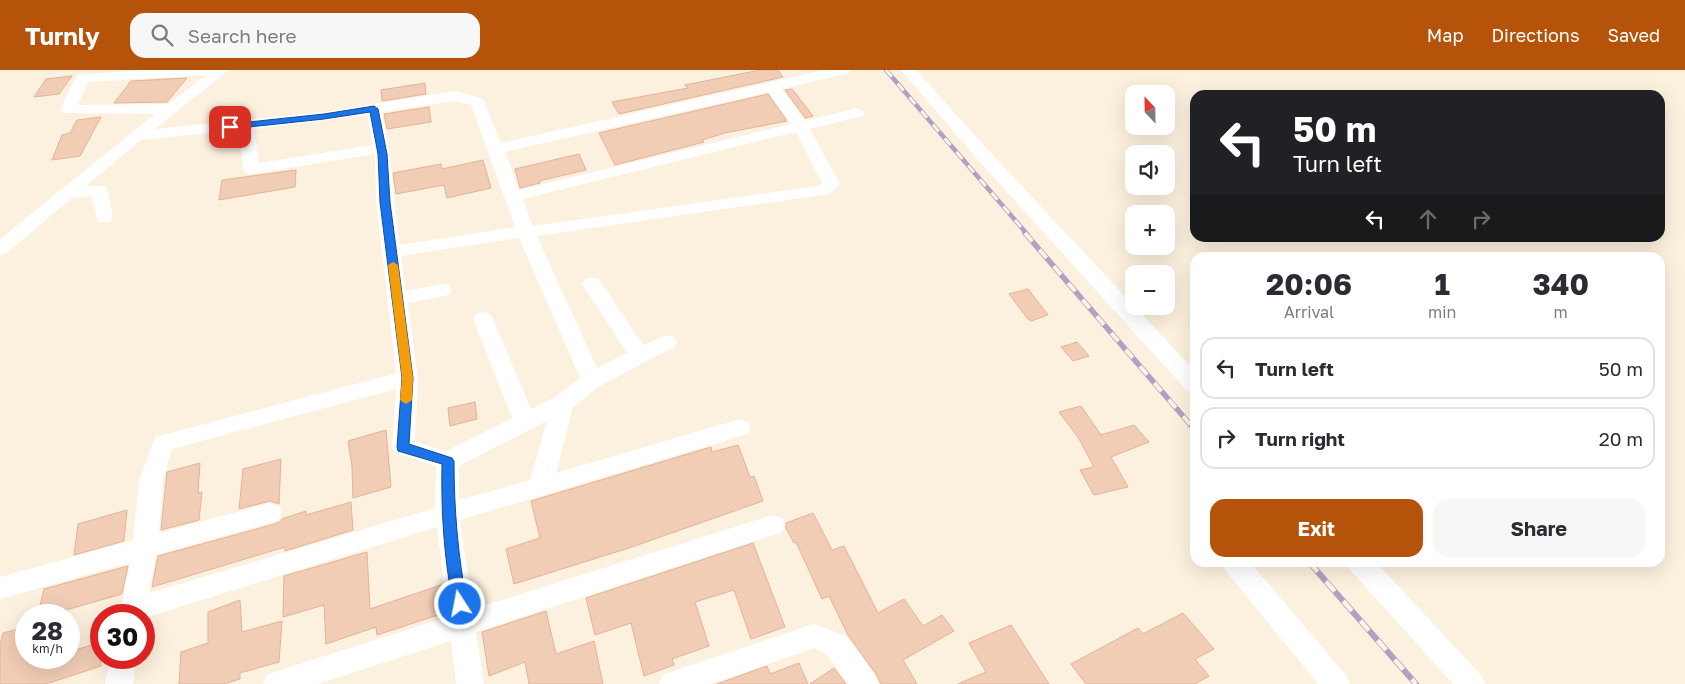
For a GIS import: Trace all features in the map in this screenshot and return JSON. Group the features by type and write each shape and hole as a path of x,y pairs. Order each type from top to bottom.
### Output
{"street":[{"path":"171,109 68,110 82,78 221,70"},
{"path":"0,249 137,136 221,70"},
{"path":"497,149 844,70"},
{"path":"908,70 984,156 1190,380"},
{"path":"391,252 823,190 831,184 802,127 773,86"},
{"path":"137,136 324,117 455,96 478,102 497,149 526,232 592,380"},
{"path":"374,109 382,148 391,252 408,378 403,447 448,461 563,403 592,380 667,342"},
{"path":"514,196 857,113"},
{"path":"246,125 251,169 382,148"},
{"path":"69,193 99,190 104,218"},
{"path":"592,284 639,356"},
{"path":"397,299 442,290"},
{"path":"483,319 525,422"},
{"path":"134,604 145,548 151,480 163,443 408,378"},
{"path":"540,487 563,403"},
{"path":"155,605 447,514 740,428"},
{"path":"448,461 447,514 453,565 464,623 470,684"},
{"path":"0,588 270,513"},
{"path":"277,684 773,525"},
{"path":"1238,567 1336,684"},
{"path":"1364,567 1471,684"},
{"path":"673,684 814,636 836,645 865,684"},
{"path":"119,684 122,669"}],"building":[{"path":"760,70 778,70 783,77 619,114 612,102 688,88 685,85"},
{"path":"72,76 59,94 34,97 46,79"},
{"path":"187,78 167,102 114,103 131,81"},
{"path":"425,83 426,94 382,101 381,90"},
{"path":"792,89 813,116 805,118 785,90"},
{"path":"768,94 787,121 725,133 702,140 704,142 615,165 599,133"},
{"path":"429,107 431,122 387,129 384,114"},
{"path":"101,117 80,156 52,160 62,135 70,133 77,120"},
{"path":"579,154 586,170 539,181 540,183 520,188 515,169"},
{"path":"483,160 491,188 447,198 444,185 396,194 393,173 441,164 442,169"},
{"path":"296,170 295,187 219,200 222,180"},
{"path":"1028,289 1048,315 1031,321 1009,294"},
{"path":"1077,342 1089,356 1073,361 1061,347"},
{"path":"475,402 477,419 450,426 448,408"},
{"path":"1081,406 1101,435 1134,425 1149,442 1111,457 1128,487 1094,495 1080,470 1094,467 1078,437 1059,412"},
{"path":"386,430 391,487 353,498 352,466 348,441"},
{"path":"738,445 750,477 754,476 763,501 629,548 514,584 506,549 540,538 531,501 711,447 712,452"},
{"path":"281,459 279,504 270,501 239,509 243,469"},
{"path":"200,463 198,493 202,492 199,520 161,530 167,472"},
{"path":"351,502 353,530 285,551 285,547 152,587 158,556 271,525 306,511 306,515"},
{"path":"127,510 124,541 74,555 78,524"},
{"path":"813,513 832,550 844,546 878,613 904,599 923,626 942,615 954,631 903,660 917,684 881,684 848,635 829,596 822,599 796,542 794,543 786,528 786,523"},
{"path":"753,543 785,627 751,639 734,590 695,602 709,646 672,659 674,665 644,676 631,623 595,635 586,598"},
{"path":"367,552 370,609 441,585 444,613 377,635 376,627 326,644 324,605 283,617 284,576"},
{"path":"128,566 122,594 80,606 80,604 41,604 44,589"},
{"path":"240,600 242,632 282,621 279,662 240,673 240,679 224,684 179,684 181,652 208,643 208,612"},
{"path":"546,611 556,654 594,641 603,684 529,684 525,662 489,676 482,632"},
{"path":"1183,613 1214,649 1195,659 1209,676 1195,684 1086,684 1071,664 1138,628 1143,634"},
{"path":"1011,625 1049,684 958,684 986,672 969,643"},
{"path":"15,630 15,669 80,669 80,649 90,645 90,669 92,669 46,684 0,684 0,644 3,633"},
{"path":"799,663 808,684 717,684 767,666 770,674"},
{"path":"834,668 846,684 810,684"}],"railway":[{"path":"886,70 1027,234"},
{"path":"1025,233 1190,424"},
{"path":"1313,567 1416,684"}],"slow traffic":[{"path":"393,265 408,378 406,400"}],"route":[{"path":"230,127 324,117 374,109 383,154 385,202 408,378 403,447 448,461 447,514 460,604"}]}
